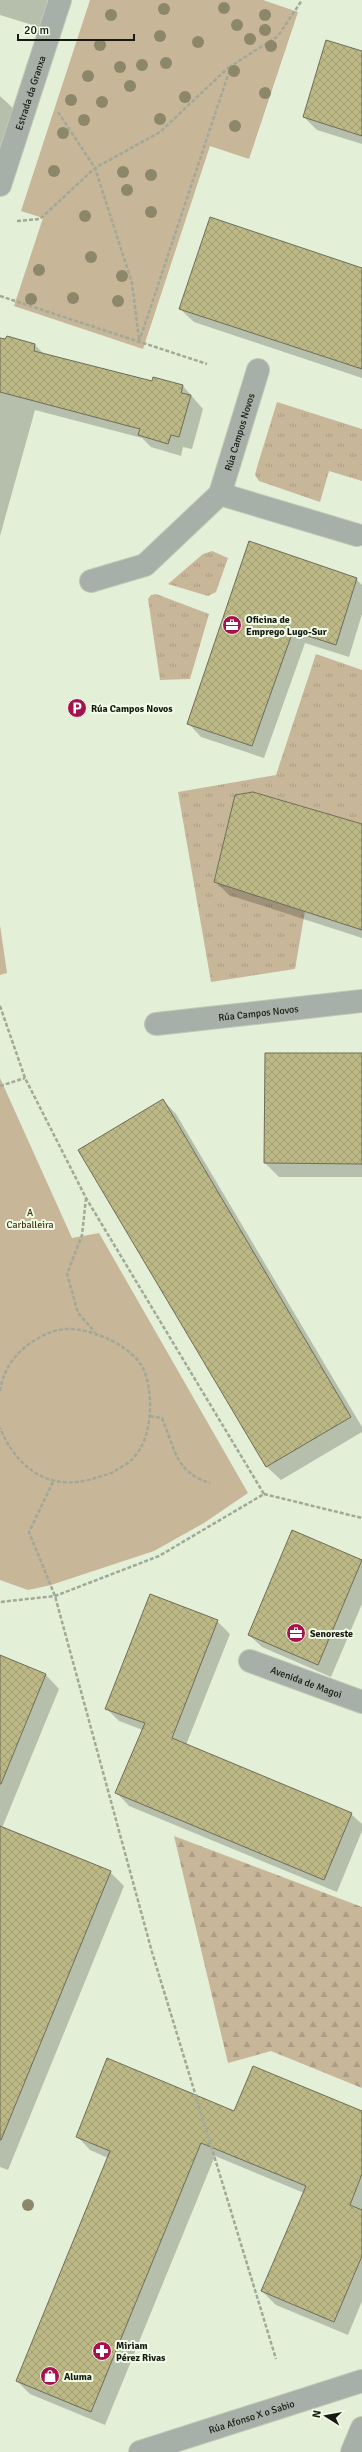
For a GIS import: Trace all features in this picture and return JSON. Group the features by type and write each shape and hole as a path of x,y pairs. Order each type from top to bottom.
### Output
{"street":[{"name":"Estrada da Granxa","path":"0,185 60,0"},
{"name":"Rúa Campos Novos","path":"91,581 145,565 220,494 258,370"},
{"path":"220,494 357,535"},
{"name":"Rúa Campos Novos","path":"156,1024 362,1001"},
{"name":"Avenida de Magoi","path":"250,1662 362,1702"},
{"name":"Rúa Afonso X o Sabio","path":"140,2452 362,2380"},
{"path":"352,2452 362,2428"}],"path":[{"path":"17,221 40,219 95,168 160,132 230,66 278,36 302,0"},
{"path":"139,342 230,66"},
{"path":"56,108 95,168 132,283 139,342"},
{"path":"0,296 207,364"},
{"path":"0,1006 25,1078 86,1198 264,1494"},
{"path":"0,1086 25,1078"},
{"path":"86,1198 82,1235 67,1274 78,1313 96,1333"},
{"path":"0,1391 2,1377 17,1353 42,1334 68,1329 96,1333 121,1346 142,1367 149,1388 150,1416 145,1437 135,1457 113,1472 85,1481 53,1482 20,1461 8,1446 0,1428"},
{"path":"150,1416 162,1418 179,1462 193,1478 210,1483"},
{"path":"53,1482 29,1532 55,1596 152,1952 276,2359"},
{"path":"0,1602 55,1596 159,1556 264,1494 362,1518"}],"green space":[{"path":"90,0 263,0 298,12 249,159 210,146 143,349 14,306 43,218 21,211"},
{"path":"277,402 362,429 362,481 329,471 320,502 259,481 255,475"},
{"path":"212,551 228,558 216,592 208,596 168,584 203,554"},
{"path":"156,594 209,614 190,679 160,680 148,599 151,595"},
{"path":"316,654 362,670 362,824 253,792 235,795 214,881 305,911 295,969 211,982 178,792 276,775"},
{"path":"0,925 7,973 0,975"},
{"name":"A Carballeira","path":"0,1078 72,1238 99,1233 248,1493 204,1523 154,1551 51,1585 28,1590 0,1580"},
{"path":"174,1836 362,1907 362,2088 271,2051 228,2063"}],"building":[{"path":"326,40 362,51 362,136 303,117"},
{"path":"210,217 362,268 362,369 179,309"},
{"path":"7,336 35,344 34,351 152,381 153,377 183,385 181,393 191,395 179,437 171,435 168,444 138,435 140,429 0,392 0,338 5,339"},
{"path":"249,541 357,578 336,645 293,631 252,746 187,724"},
{"path":"253,792 362,824 362,930 214,882 235,795"},
{"path":"265,1053 362,1053 362,1164 264,1163"},
{"path":"163,1099 351,1417 266,1467 78,1150"},
{"path":"292,1530 362,1560 318,1665 248,1635"},
{"path":"150,1594 218,1620 172,1738 352,1813 324,1880 115,1793 145,1723 105,1709"},
{"path":"0,1655 46,1674 1,1784 0,1784"},
{"path":"0,1826 111,1871 1,2140 0,2140"},
{"path":"107,2058 234,2111 253,2066 362,2111 362,2174 350,2205 362,2210 362,2256 334,2322 261,2291 306,2186 201,2143 91,2412 16,2381 110,2151 76,2137"}],"place":[{"name":"Oficina de Emprego Lugo-Sur","path":"232,625"},
{"name":"Rúa Campos Novos","path":"77,708"},
{"name":"Senoreste","path":"296,1633"},
{"name":"Miriam Pérez Rivas","path":"102,2351"},
{"name":"Aluma","path":"50,2376"}]}
